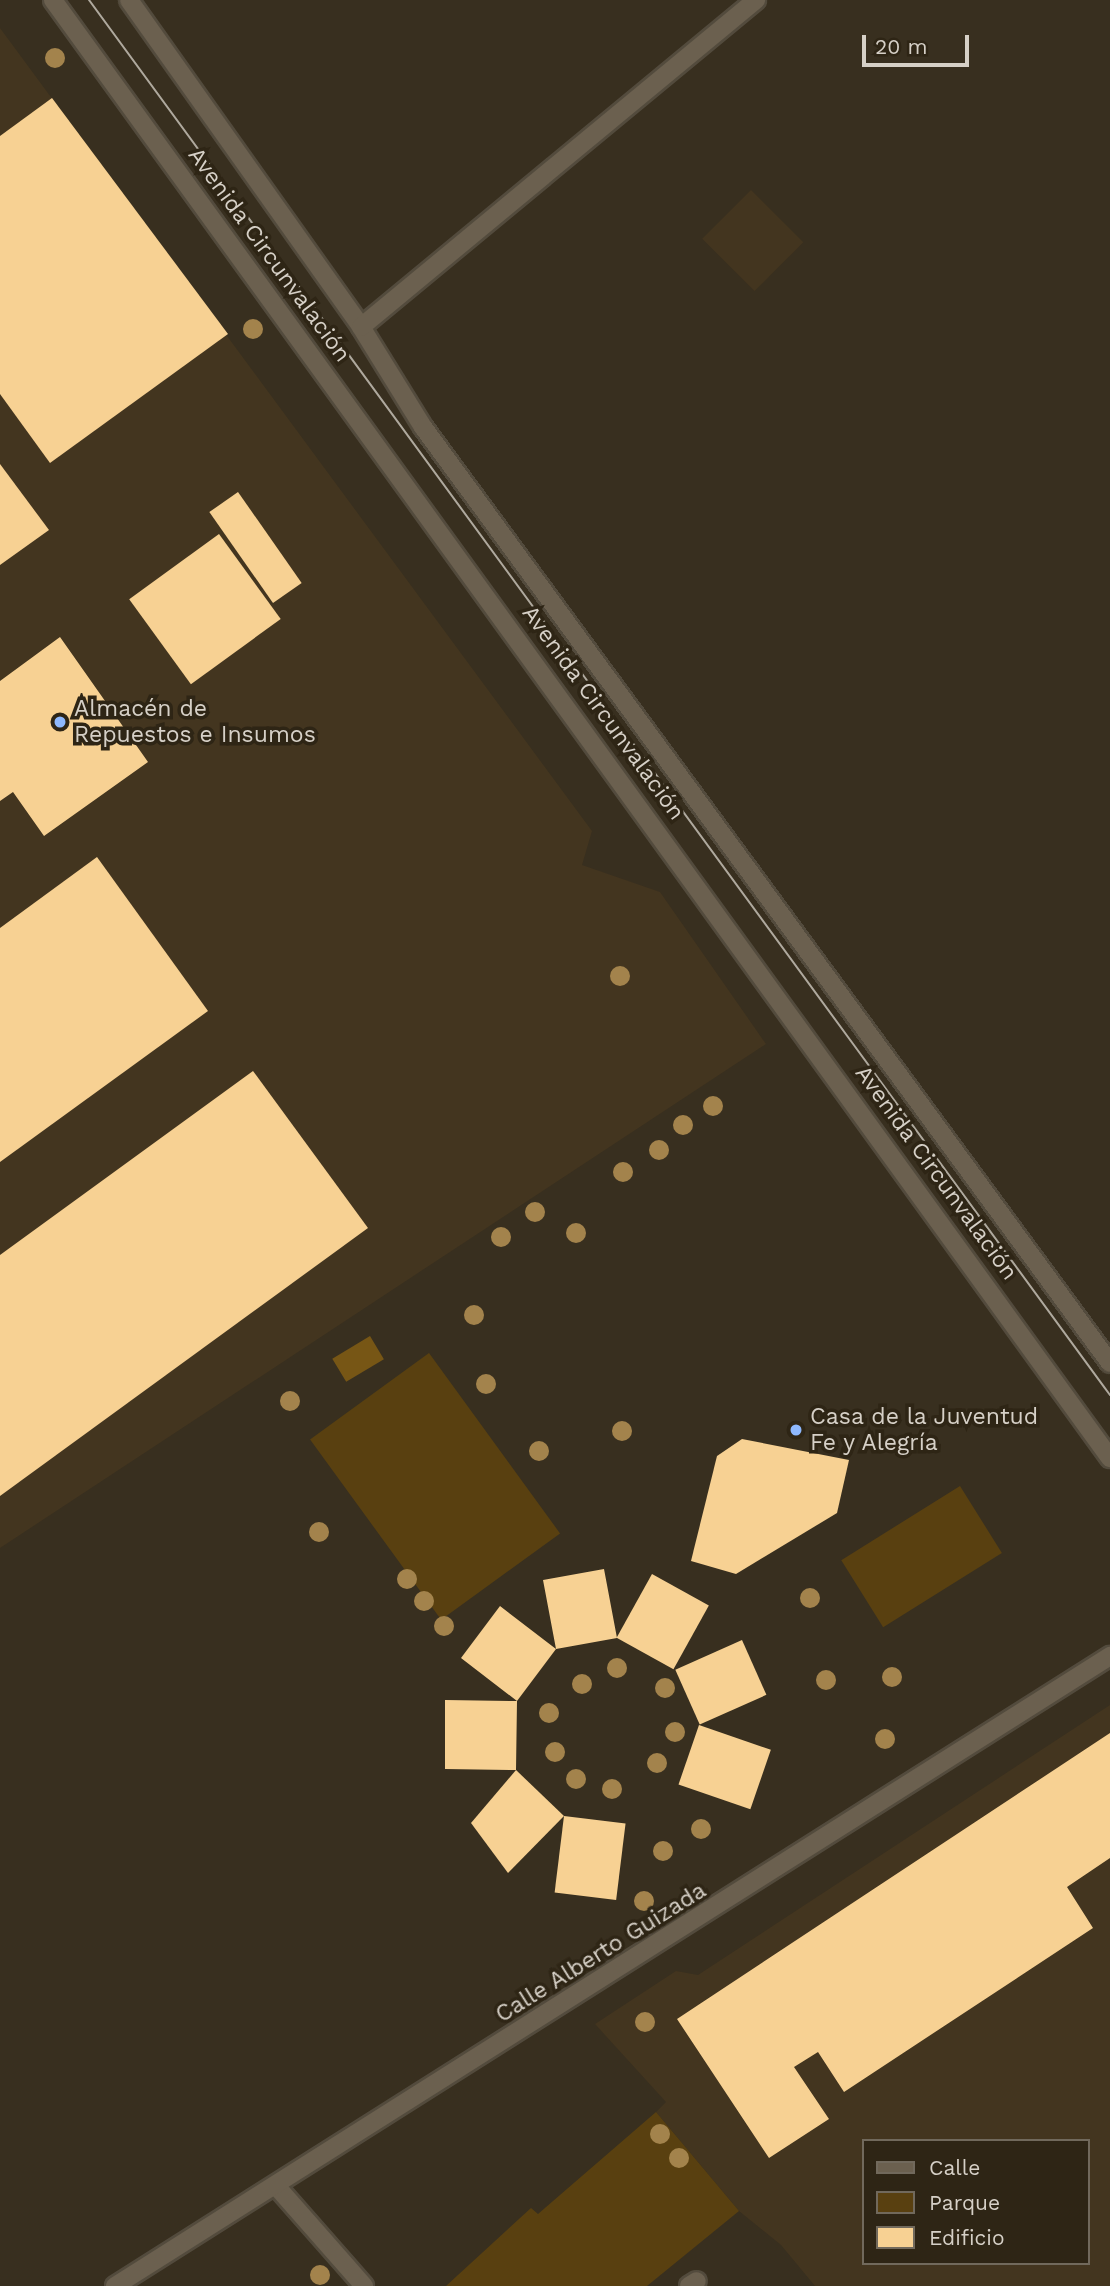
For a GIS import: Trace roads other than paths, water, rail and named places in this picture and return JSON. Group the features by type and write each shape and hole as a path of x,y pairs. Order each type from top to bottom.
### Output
{"street":[{"name":"Avenida Circunvalación","path":"53,0 1110,1458"},
{"name":"Avenida Circunvalación","path":"129,0 361,327 423,427 1110,1363"},
{"path":"361,327 756,0"},
{"name":"Calle Alberto Guizada","path":"116,2286 277,2187 1110,1656"},
{"path":"277,2187 364,2286"}],"tram line":[{"path":"89,0 1110,1395"}],"place":[{"name":"Almacén de Repuestos e Insumos","path":"60,722"},
{"name":"Casa de la Juventud Fe y Alegría","path":"796,1430"}]}
